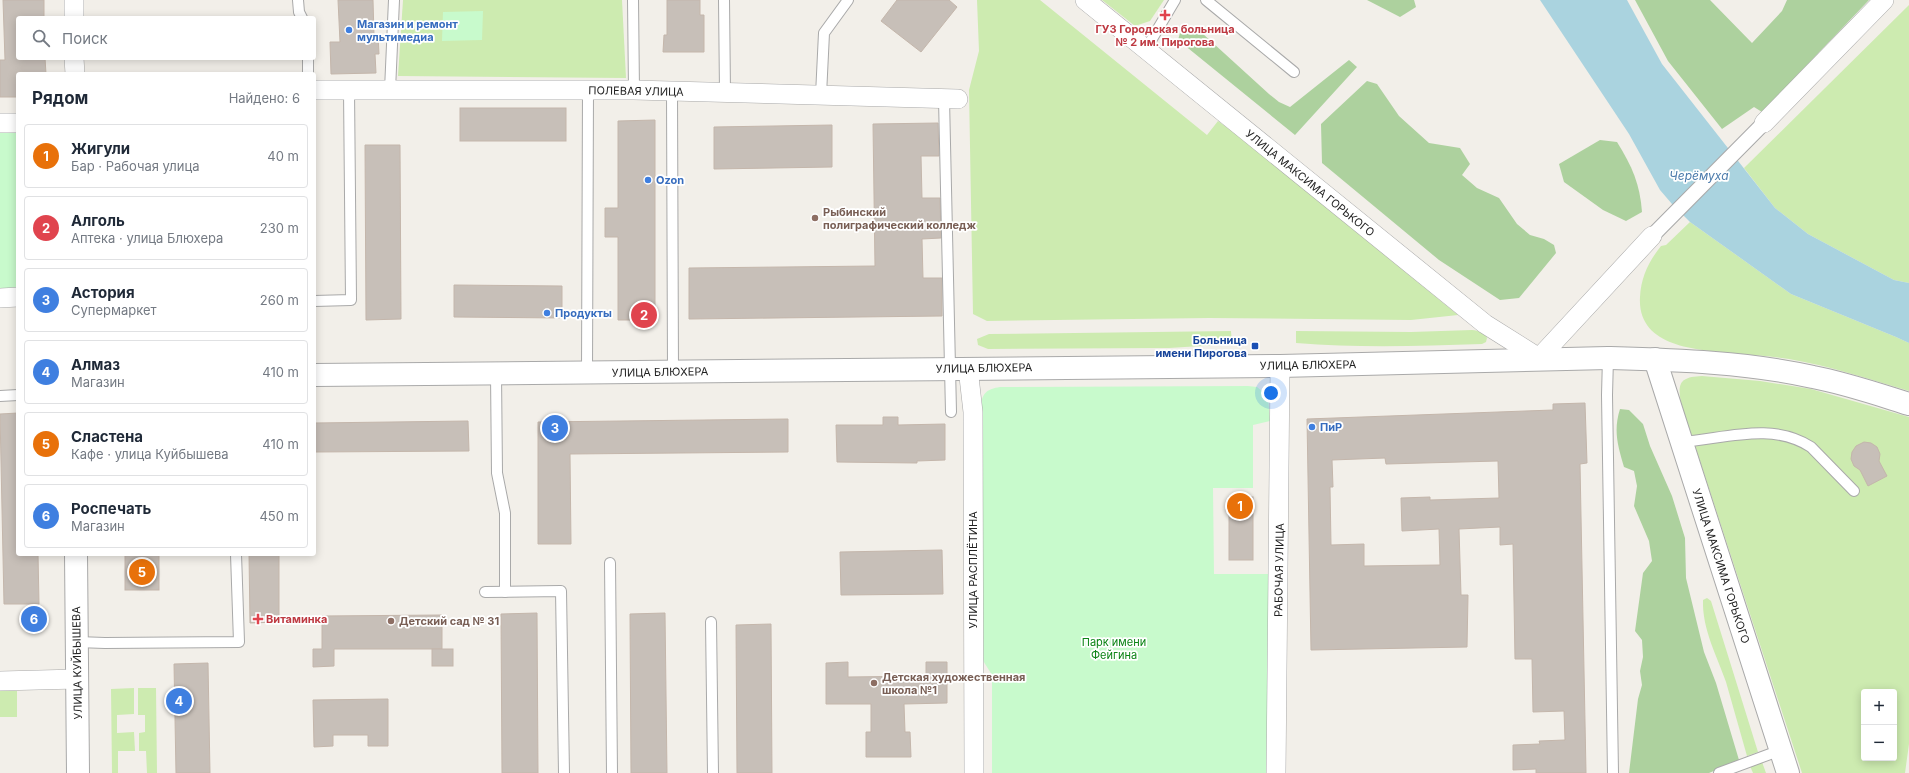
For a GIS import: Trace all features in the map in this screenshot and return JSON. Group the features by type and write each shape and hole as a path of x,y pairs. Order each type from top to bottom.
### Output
{"street":[{"path":"74,0 74,16"},
{"name":"УЛИЦА МАКСИМА ГОРЬКОГО","path":"1085,0 1485,324 1540,358"},
{"path":"1540,358 1652,236 1884,0"},
{"path":"74,60 75,72"},
{"name":"ПОЛЕВАЯ УЛИЦА","path":"316,90 634,90 951,99"},
{"path":"0,123 16,123"},
{"path":"0,298 16,297"},
{"name":"УЛИЦА БЛЮХЕРА","path":"316,375 587,374 959,368 1280,366 1417,364 1540,358 1608,358 1655,359 1787,372 1843,384 1909,404"},
{"name":"УЛИЦА МАКСИМА ГОРЬКОГО","path":"1655,359 1788,773"},
{"name":"РАБОЧАЯ УЛИЦА","path":"1276,773 1280,366"},
{"name":"УЛИЦА РАСПЛЁТИНА","path":"959,368 972,412 974,773"},
{"name":"УЛИЦА КУЙБЫШЕВА","path":"76,556 78,773"},
{"path":"0,681 77,679"}],"lane":[{"path":"298,0 301,16"},
{"path":"390,90 394,0"},
{"path":"633,0 634,90"},
{"path":"724,0 725,92"},
{"path":"821,95 824,33 848,0"},
{"path":"1146,49 1175,0"},
{"path":"1206,0 1294,72"},
{"path":"308,60 308,72"},
{"path":"316,301 351,300 349,90"},
{"path":"587,374 588,90"},
{"path":"672,91 673,372"},
{"path":"951,99 959,368 951,412"},
{"path":"1608,358 1606,395 1613,773"},
{"path":"496,374 497,473 505,513 505,592"},
{"path":"0,396 16,395"},
{"path":"1681,442 1745,433 1779,435 1802,442 1811,448 1854,491"},
{"path":"77,642 239,642 236,556"},
{"path":"610,563 612,773"},
{"path":"485,592 561,591 564,773"},
{"path":"711,622 713,773"},
{"path":"1719,773 1781,750"}],"green space":[{"path":"403,0 622,0 626,78 398,76"},
{"path":"977,0 1040,0 1207,135 1218,121 1240,137 1458,315 1411,320 1209,318 987,321 973,314 969,90 979,51"},
{"path":"1102,0 1164,0 1150,21 1135,26"},
{"path":"1367,0 1414,0 1416,7 1400,17"},
{"path":"1635,0 1710,0 1752,43 1782,11 1787,0 1869,0 1762,112 1754,107 1722,129 1668,61"},
{"path":"1909,5 1909,283 1894,280 1808,234 1775,208 1744,168"},
{"path":"483,11 482,40 442,41 443,12"},
{"path":"1190,29 1202,33 1269,94 1279,102 1290,107 1349,60 1357,67 1295,135 1178,40 1180,33"},
{"path":"1367,81 1377,84 1399,116 1429,143 1460,148 1470,164 1462,175 1477,188 1499,198 1517,224 1530,235 1544,239 1554,245 1556,253 1519,298 1500,300 1439,260 1322,163 1321,124"},
{"path":"0,130 16,130 16,288 0,289"},
{"path":"1600,140 1617,142 1631,167 1637,184 1642,212 1626,221 1603,210 1564,182 1559,164"},
{"path":"1690,222 1791,294 1909,343 1909,391 1819,365 1775,357 1702,350 1671,343 1658,336 1648,326 1642,314 1640,297 1642,283 1649,263 1661,246 1666,245"},
{"path":"1472,330 1484,334 1487,338 1486,342 1482,344 1389,346 1342,346 1296,343 1296,331 1411,332"},
{"path":"1231,331 1232,344 1169,348 988,349 978,345 977,339 989,334"},
{"path":"1702,376 1760,381 1811,389 1909,417 1909,744 1905,773 1802,773 1681,403 1680,385 1685,379"},
{"name":"Парк имени Фейгина","path":"1000,387 1257,387 1268,396 1270,421 1253,425 1253,488 1213,488 1214,574 1270,574 1269,773 992,773 992,675 982,659 981,406 984,395 989,390"},
{"path":"1620,409 1629,410 1643,424 1650,446 1672,496 1685,538 1686,578 1704,652 1716,683 1739,760 1709,773 1629,773 1638,699 1642,685 1640,671 1643,657 1642,640 1635,631 1643,573 1652,561 1649,541 1634,506 1637,486 1634,471 1624,467 1618,445 1617,424"},
{"path":"1707,598 1711,601 1758,752 1747,756 1726,682 1707,632 1703,611 1703,600"},
{"path":"134,688 134,714 117,715 117,733 134,732 135,751 118,751 118,773 112,773 111,689"},
{"path":"138,688 156,688 157,773 147,773 146,751 139,751 139,733 145,732 145,715 138,715"},
{"path":"0,691 17,691 17,717 0,717"},
{"path":"1762,762 1766,773 1753,773 1750,766"}],"water":[{"name":"Черёмуха","path":"1540,0 1627,0 1662,64 1775,208 1808,234 1894,280 1909,283 1909,343 1791,294 1690,222 1660,190 1629,134"}],"building":[{"path":"3,0 44,0 44,16 16,16 16,60 45,60 46,72 16,72 16,97 0,97 0,60 5,60"},
{"path":"338,0 373,0 374,35 378,35 379,54 375,54 376,73 331,74 330,42 340,42"},
{"path":"667,0 700,0 700,15 704,15 704,52 663,52 664,35 667,35"},
{"path":"897,0 949,0 957,7 921,52 881,21"},
{"path":"460,108 566,108 566,141 460,141"},
{"path":"655,120 655,320 653,320 653,325 634,325 634,320 618,320 618,237 605,237 605,208 618,208 618,121"},
{"path":"938,123 939,156 921,156 922,198 940,198 941,238 922,239 923,278 942,278 942,316 689,319 689,268 875,266 873,124"},
{"path":"832,125 832,167 714,169 714,127"},
{"path":"365,145 400,145 401,319 366,320"},
{"path":"454,285 562,286 562,318 454,317"},
{"path":"1585,403 1587,463 1580,464 1586,773 1536,773 1536,769 1513,770 1513,745 1540,744 1539,741 1565,740 1564,711 1533,712 1532,659 1515,659 1513,544 1500,545 1500,527 1459,529 1461,595 1468,595 1467,647 1311,650 1307,419 1553,410 1553,404","holes":["1385,458 1386,464 1498,461 1499,498 1430,500 1430,497 1401,498 1402,531 1439,529 1440,565 1364,566 1364,544 1331,545 1330,487 1333,487 1332,460"]},
{"path":"16,413 16,556 38,556 39,604 4,604 0,414"},
{"path":"883,417 898,417 898,425 945,424 945,460 917,461 917,463 837,462 836,425 883,425"},
{"path":"788,419 788,452 570,454 571,544 538,544 538,422"},
{"path":"468,421 469,451 316,452 316,423"},
{"path":"1864,442 1871,443 1877,447 1880,454 1879,461 1887,476 1868,486 1860,470 1854,466 1851,459 1852,452 1856,446"},
{"path":"1229,497 1253,497 1253,560 1229,560"},
{"path":"942,550 943,594 841,595 840,552"},
{"path":"125,556 159,556 159,590 125,590"},
{"path":"249,556 279,556 279,622 250,623"},
{"path":"537,613 538,773 502,773 501,614"},
{"path":"665,613 667,773 631,773 630,614"},
{"path":"442,615 442,649 334,649 334,666 313,667 313,649 322,649 322,616"},
{"path":"771,624 772,773 737,773 736,625"},
{"path":"432,649 453,649 453,666 432,666"},
{"path":"848,662 848,677 926,676 926,662 947,662 947,703 904,704 905,732 910,732 911,757 866,757 866,732 871,732 871,704 826,704 826,663"},
{"path":"208,663 210,773 176,773 174,664"},
{"path":"388,699 388,746 368,746 368,735 333,735 333,746 314,747 313,700"}],"place":[{"name":"ГУЗ Городская больница № 2 им. Пирогова","path":"1165,15"},
{"name":"Магазин и ремонт мультимедиа","path":"349,30"},
{"name":"Ozon","path":"648,180"},
{"name":"Рыбинский полиграфический колледж","path":"815,218"},
{"name":"Продукты","path":"547,313"},
{"name":"Алголь","path":"644,315"},
{"name":"Больница имени Пирогова","path":"1255,346"},
{"name":"ПиР","path":"1312,427"},
{"name":"Астория","path":"555,428"},
{"name":"Жигули","path":"1240,506"},
{"name":"Сластена","path":"142,572"},
{"name":"Роспечать","path":"34,619"},
{"name":"Витаминка","path":"258,619"},
{"name":"Детский сад № 31","path":"391,621"},
{"name":"Детская художественная школа №1","path":"874,683"},
{"name":"Алмаз","path":"179,701"}]}
